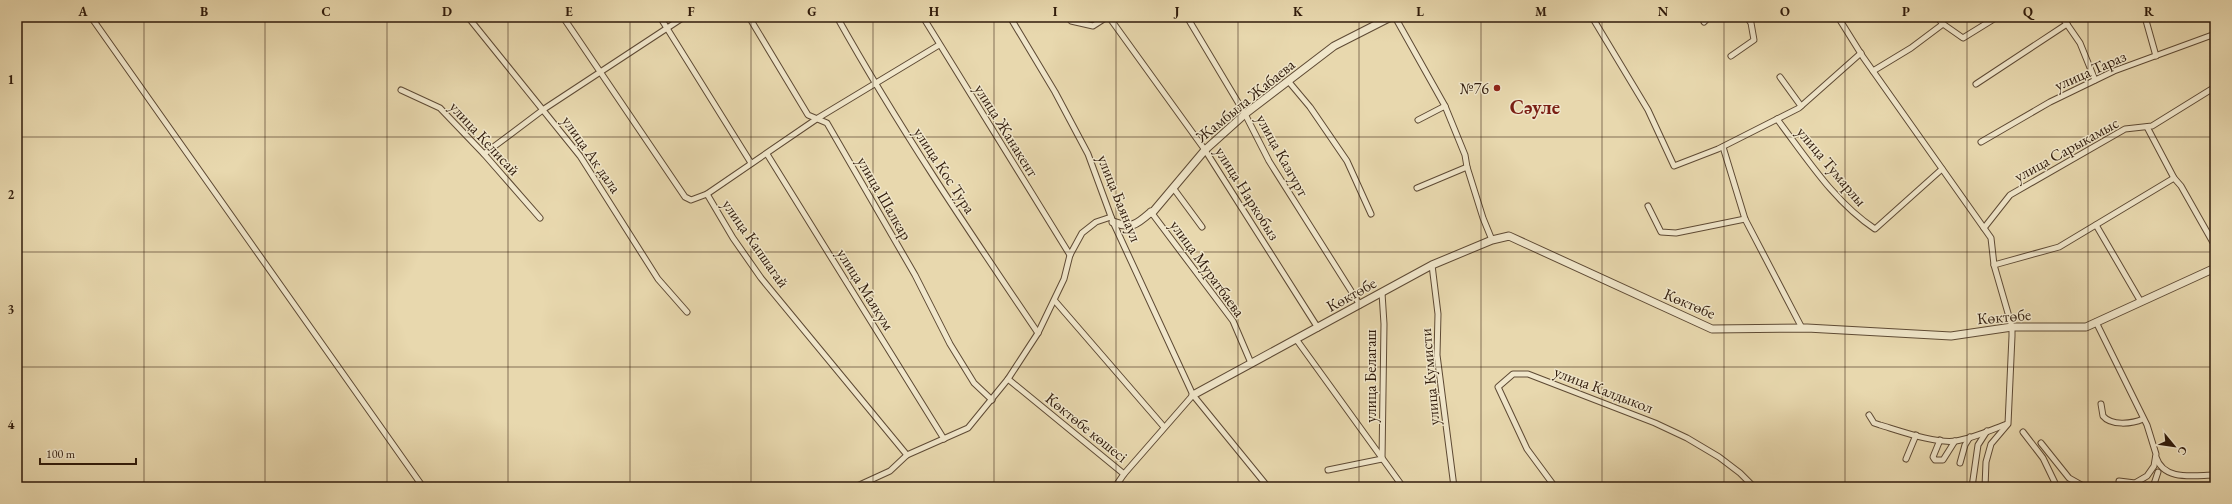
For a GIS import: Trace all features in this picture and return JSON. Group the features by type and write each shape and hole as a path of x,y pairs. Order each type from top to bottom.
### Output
{"street":[{"path":"91,17 423,487"},
{"name":"улица Ак дала","path":"468,17 544,109 580,156 658,279 687,312"},
{"name":"улица Капшагай","path":"564,17 600,74 685,197 691,200 707,194 733,238 761,278 907,455"},
{"path":"660,17 751,163"},
{"path":"484,154 544,109 600,74 684,17"},
{"name":"улица Шалкар","path":"749,17 808,115 827,123 915,275 950,344 974,383 992,400"},
{"name":"улица Кос Тура","path":"837,17 875,84 977,243 1038,333"},
{"name":"улица Жанакент","path":"923,17 1070,255"},
{"name":"улица Баянаул","path":"1010,17 1055,92 1088,154 1112,219 1193,395 1268,487"},
{"path":"1068,17 1071,21 1093,26 1108,17"},
{"name":"улица Наркобыз","path":"1108,17 1205,150 1318,328"},
{"name":"улица Казгурт","path":"1187,17 1245,114 1269,161 1360,305"},
{"name":"Жамбыла Жабаева","path":"1112,219 1125,226 1138,224 1151,212 1152,213 1174,189 1205,150 1245,114 1289,82 1334,46 1391,17"},
{"path":"1395,17 1445,106 1465,154 1467,167 1483,218 1492,240"},
{"name":"улица Тумарлы","path":"1592,17 1648,110 1674,166 1723,147 1801,106 1861,53"},
{"path":"1704,22 1709,17"},
{"path":"1730,56 1754,40 1751,23 1747,17"},
{"path":"1838,17 1873,71 1991,238 1994,265 2012,327 2008,424 1992,444 1986,462 1985,487"},
{"path":"1937,17 1943,24 1963,38 1967,37 1997,17"},
{"path":"2062,17 2080,43 2095,80"},
{"path":"2145,17 2156,56"},
{"path":"1873,71 1911,48 1943,24"},
{"path":"1976,84 2067,24"},
{"name":"улица Тараз","path":"1981,142 2050,102 2095,80 2215,34"},
{"path":"707,194 818,118 939,45"},
{"path":"1780,77 1801,106"},
{"path":"1289,82 1310,107 1347,161 1371,214"},
{"name":"улица Сарыкамыс","path":"1984,228 2010,194 2125,129 2152,126 2215,87"},
{"name":"улица Келисай","path":"401,90 440,108 484,154 540,218"},
{"path":"1418,120 1445,106"},
{"name":"улица Тумарлы","path":"1777,119 1820,175 1860,219 1875,229 1942,169"},
{"path":"2147,127 2174,178 2181,186 2215,246"},
{"path":"1723,147 1745,219 1802,328"},
{"name":"улица Маякум","path":"767,154 944,439"},
{"path":"1417,188 1467,167"},
{"path":"1994,265 2059,247 2174,178"},
{"path":"1174,189 1202,227"},
{"path":"1648,206 1661,232 1676,233 1745,219"},
{"name":"улица Муратбаева","path":"1151,212 1233,322 1251,364"},
{"path":"855,487 890,471 907,455 968,428 1008,379 1038,333 1055,301 1064,279 1070,255 1082,233 1096,222 1112,219"},
{"path":"2096,225 2141,302"},
{"name":"Көктөбе","path":"1193,395 1432,265 1492,240 1509,236 1712,329 1802,328 1950,336 2012,327 2086,327 2215,268"},
{"name":"улица Кумисти","path":"1432,265 1438,314 1437,355 1454,487"},
{"name":"улица Белагаш","path":"1382,292 1384,324 1382,459"},
{"path":"1055,301 1164,427"},
{"path":"2096,322 2107,346 2129,386 2160,466 2172,475 2215,475"},
{"name":"улица Белагаш","path":"1296,339 1403,487"},
{"name":"улица Калдыкол","path":"1555,487 1527,449 1498,387 1513,374 1528,374 1654,422 1718,456 1740,473 1754,487"},
{"name":"Көктөбе көшесі","path":"1008,379 1124,474 1193,395"},
{"path":"2101,404 2103,416 2109,422 2132,422 2143,419"},
{"path":"1869,415 1874,423 1880,425 1940,440 1955,441 2008,424"},
{"path":"1972,487 1978,445 1988,431"},
{"path":"2023,432 2043,458 2057,487"},
{"path":"1906,458 1916,434"},
{"path":"1960,463 1965,445 1970,437"},
{"path":"1940,440 1933,457 1935,460 1939,461 1943,460 1955,441"},
{"path":"2041,443 2069,478 2085,487"},
{"path":"2119,481 2132,484 2147,476 2154,466 2156,454"},
{"path":"1328,470 1382,459"},
{"path":"2153,487 2158,472"},
{"path":"1115,487 1124,474"}],"place":[{"name":"№76","path":"1497,88"}],"district":[{"name":"Сәуле","path":"1535,107"}]}
